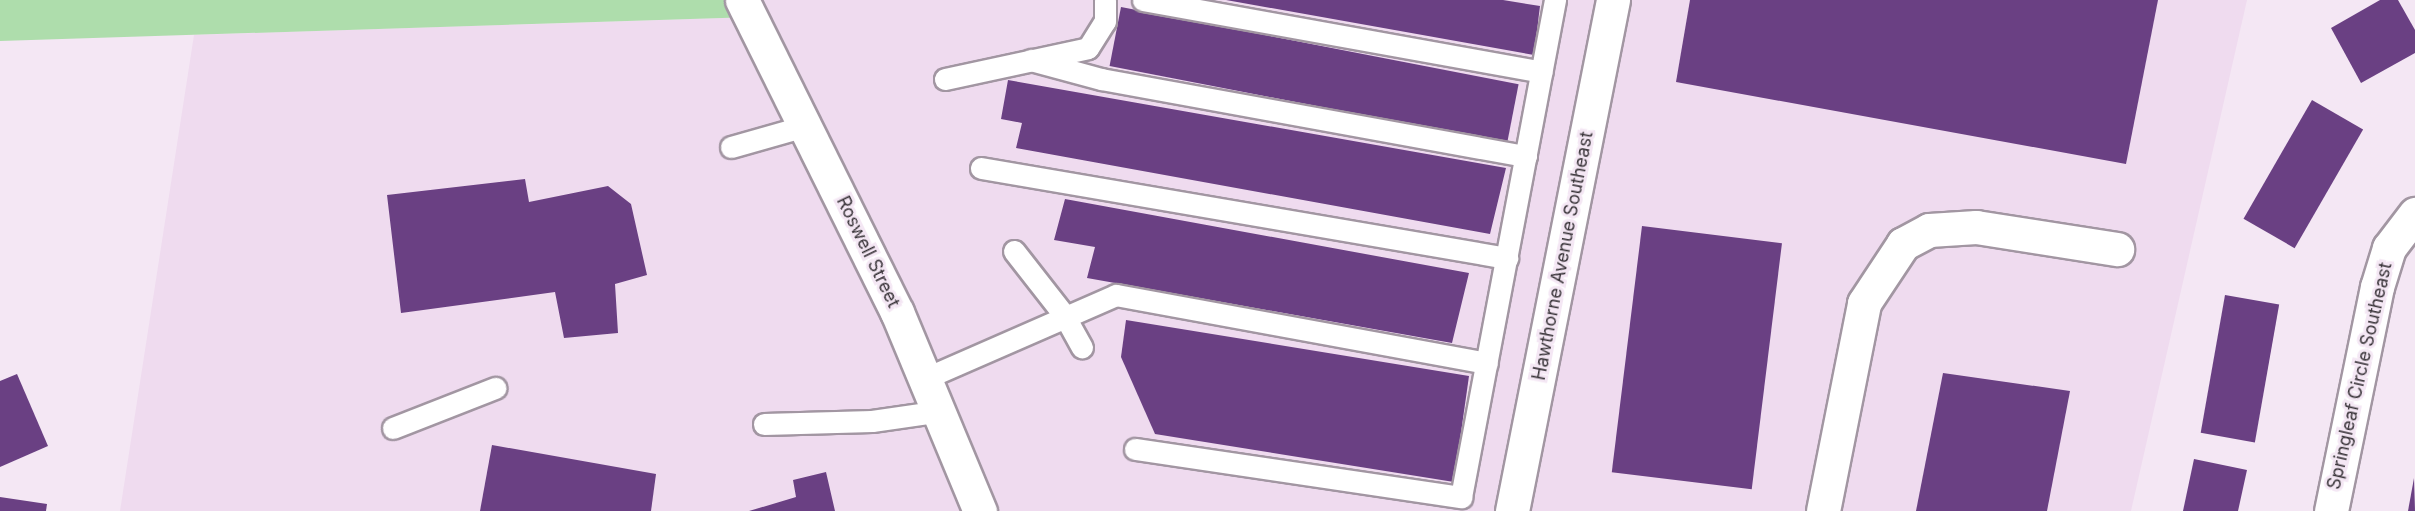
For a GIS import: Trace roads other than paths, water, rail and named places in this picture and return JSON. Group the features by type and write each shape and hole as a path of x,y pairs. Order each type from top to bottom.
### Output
{"street":[{"name":"Roswell Street","path":"742,0 926,378 980,511"},
{"name":"Hawthorne Avenue Southeast","path":"1512,511 1613,0"},
{"name":"Springleaf Circle Southeast","path":"2331,511 2377,287 2390,248 2415,214"},
{"path":"1823,511 1864,303 1886,263 1903,244 1929,230 1976,227 2117,249"}],"lane":[{"path":"945,80 1088,48 1105,21 1105,0"},
{"path":"1143,0 1542,72"},
{"path":"1135,448 1461,497 1555,0"},
{"path":"1031,60 1101,79 1526,156"},
{"path":"731,147 805,126"},
{"path":"981,168 1507,258"},
{"path":"1014,251 1064,315 1082,347"},
{"path":"926,378 1064,315 1116,295 1486,363"},
{"path":"393,428 495,388"},
{"path":"764,424 872,421 941,411"}]}
